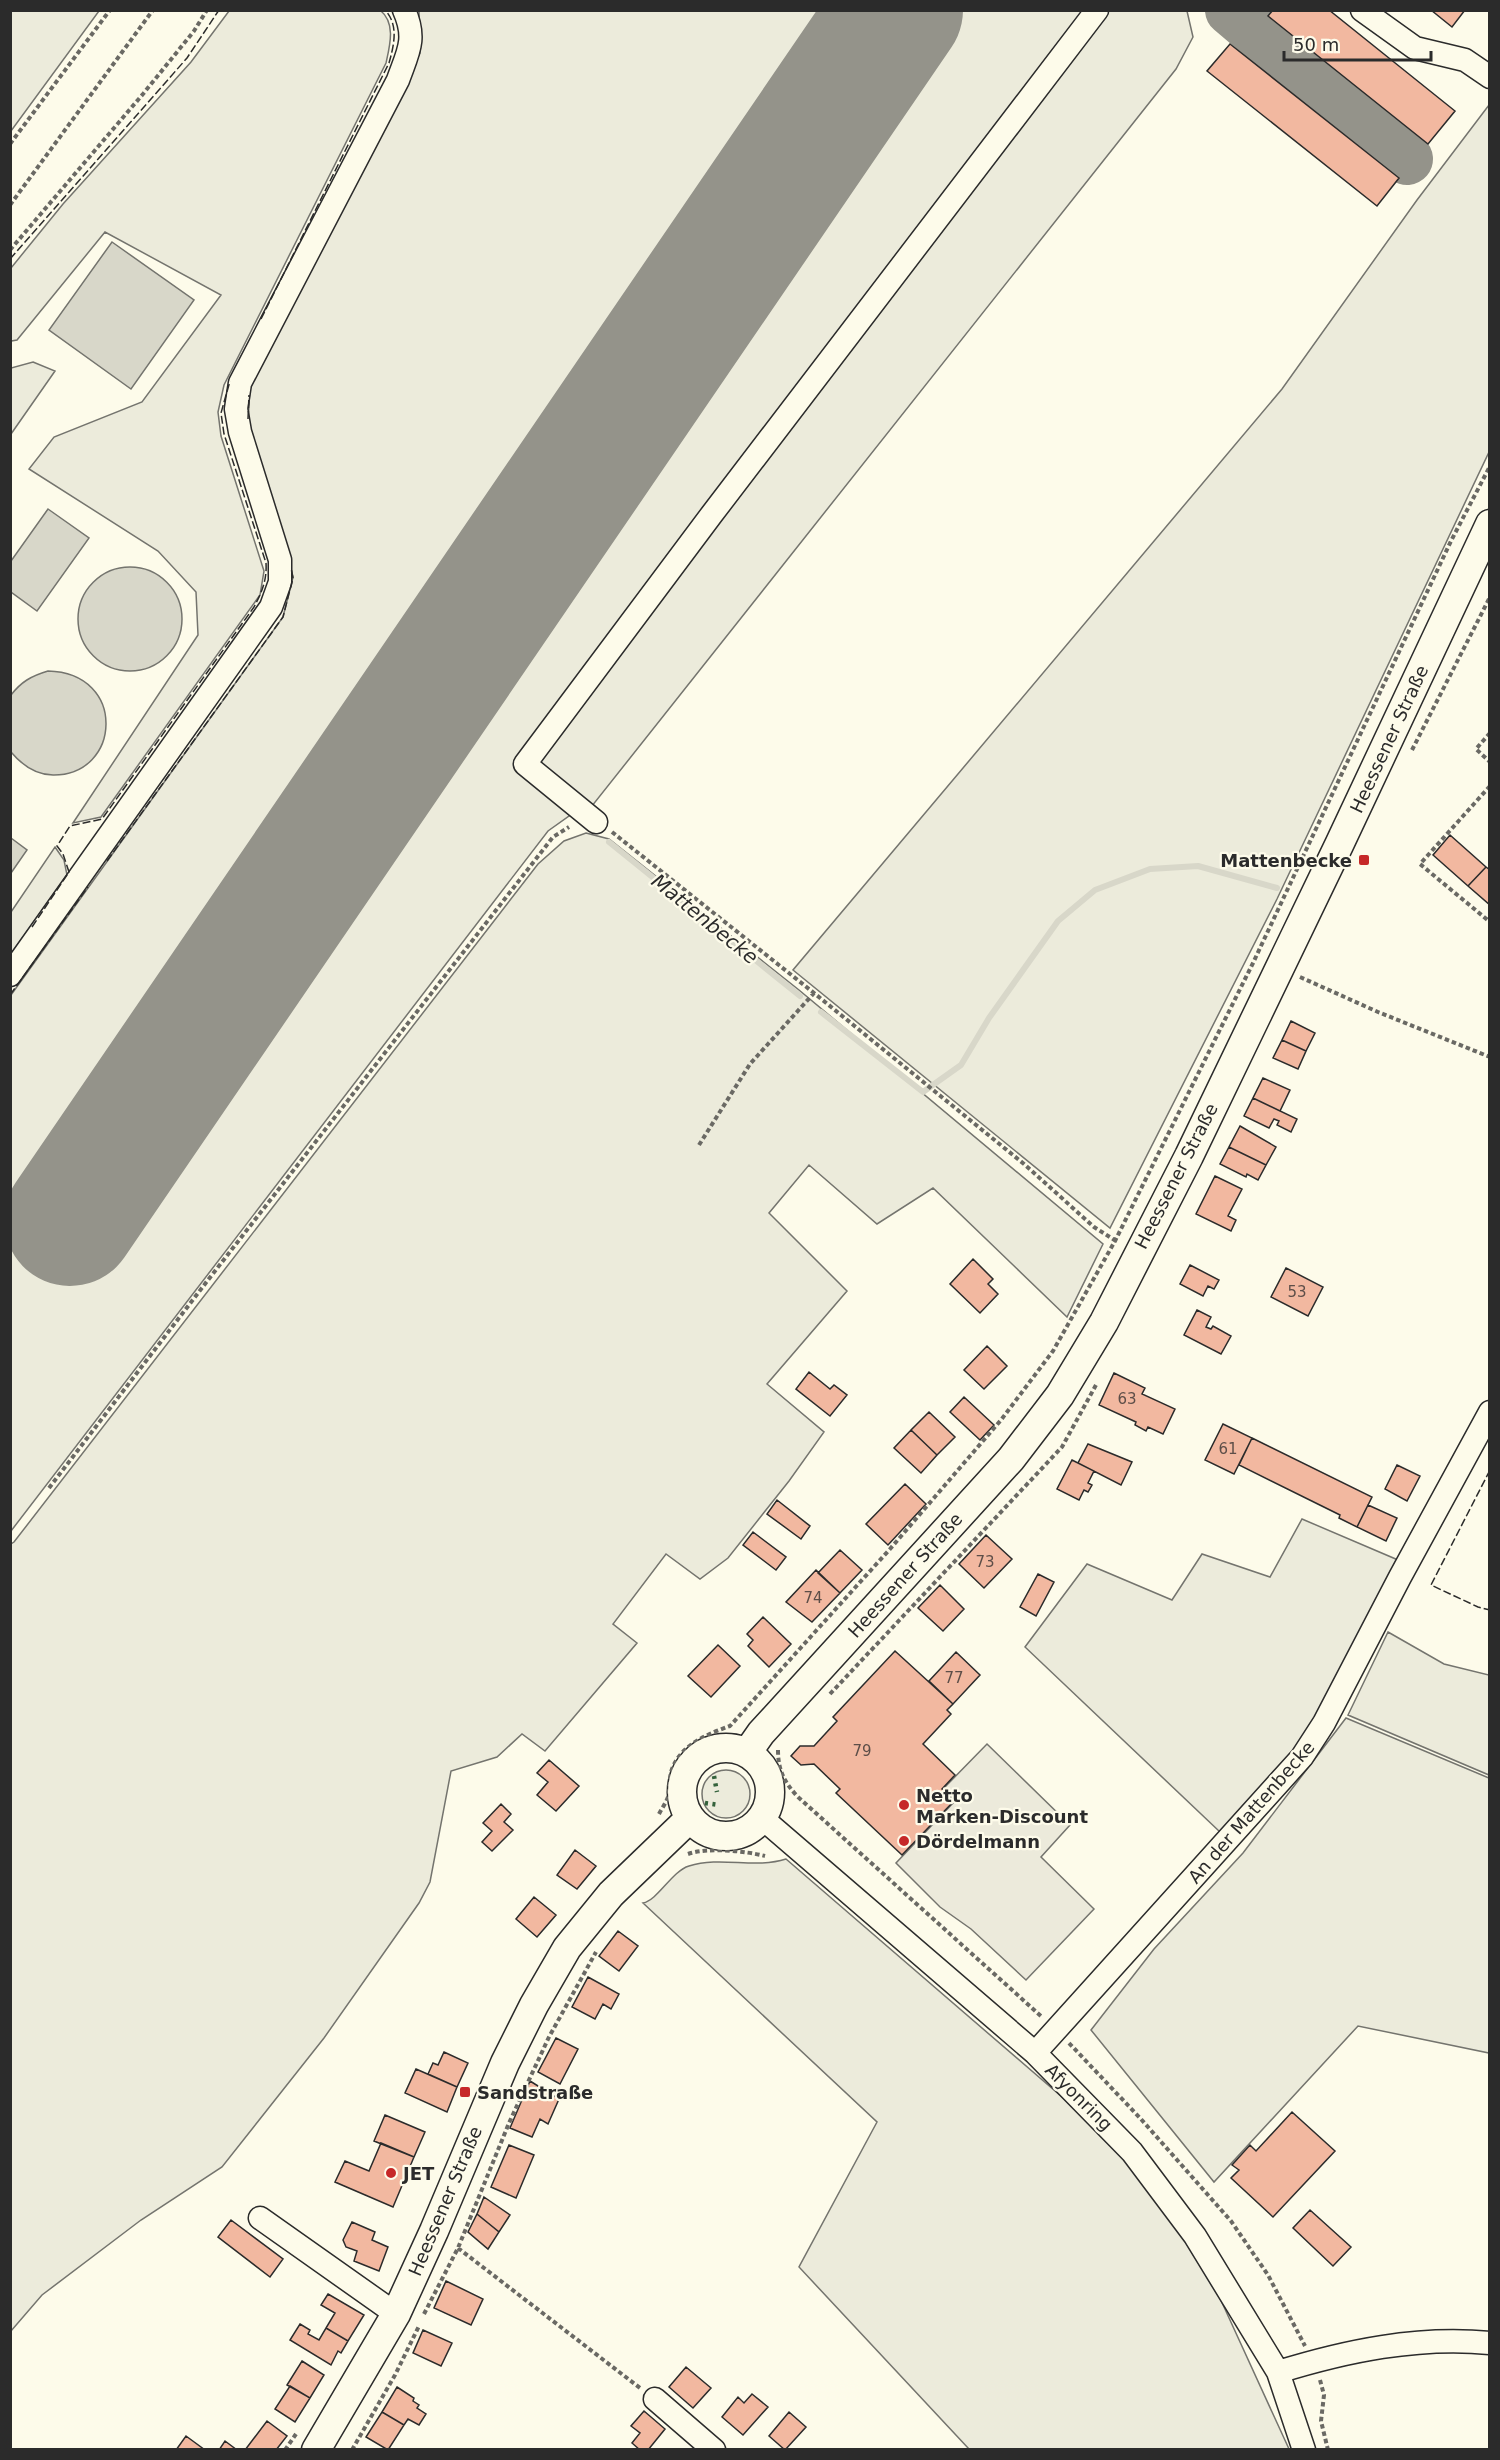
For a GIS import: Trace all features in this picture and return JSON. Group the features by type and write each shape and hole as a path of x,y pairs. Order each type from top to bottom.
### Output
{"main road":[{"name":"Heessener Straße","path":"747,1753 761,1733 1011,1459 1060,1395 1104,1322 1126,1248 1189,1156 1490,524"},
{"path":"718,1748 733,1748 747,1753 759,1762 767,1775 770,1790 768,1805 762,1818 746,1831 726,1836 706,1831 690,1818 683,1805 681,1790 684,1775 692,1762 704,1753 718,1748"},
{"name":"Heessener Straße","path":"312,2443 396,2314 505,2063 534,2005 567,1948 611,1894 690,1818"}],"street":[{"path":"10,975 272,607 280,582 280,560 240,432 236,409 240,383 398,80 410,47 412,27 404,10"},
{"path":"596,822 525,764 712,514 1097,10"},
{"path":"1362,10 1415,48 1465,60 1490,77"},
{"name":"An der Mattenbecke","path":"1035,2053 1302,1757 1324,1723 1406,1553 1490,1412"},
{"name":"Afyonring","path":"762,1818 1035,2053 1132,2152 1196,2236 1278,2372 1304,2450"},
{"path":"260,2217 396,2314"},
{"path":"1278,2372 1313,2361 1425,2340 1490,2343"},
{"path":"655,2399 714,2450"}],"path":[{"path":"10,144 110,10"},
{"path":"10,205 153,10"},
{"path":"10,250 194,31 207,10"},
{"path":"656,1819 668,1796 670,1775 678,1758 691,1744 708,1734 730,1726 890,1549 1001,1420 1126,1248 1258,953 1452,541 1490,466"},
{"path":"1490,733 1476,748 1490,762"},
{"path":"1490,786 1420,864 1490,922"},
{"path":"49,1488 554,837 576,823 596,822 814,993 1023,1164 1094,1227 1126,1248"},
{"path":"1279,967 1378,1012 1490,1057"},
{"path":"699,1145 750,1064 814,993"},
{"path":"684,1857 699,1850 741,1850 765,1856"},
{"path":"352,2450 395,2375 458,2248 519,2102 549,2037 597,1950"},
{"path":"434,2231 655,2399"},
{"path":"285,2450 312,2443"}],"shaded area":[{"path":"380,10 385,15 390,28 386,63 224,385 218,412 221,436 264,571 260,595 101,817 73,823 198,635 196,592 158,551 29,469 54,437 142,402 221,295 105,232 17,340 11,341 11,268 63,204 191,62 229,11"},
{"path":"10,11 99,11 11,131"},
{"path":"419,11 1187,11 1193,37 1176,69 592,806 572,814 548,831 11,1531 11,995 283,617 293,577 281,528 248,424 250,385 420,53"},
{"path":"1489,105 1489,452 1277,899 1110,1228 793,970 1282,389 1417,200"},
{"path":"112,242 194,300 131,389 49,330"},
{"path":"33,362 55,371 11,434 11,368"},
{"path":"48,509 89,538 37,611 11,592 11,561"},
{"path":"130,567 150,571 167,582 178,599 182,619 178,639 167,656 150,667 130,671 110,667 93,656 82,639 78,619 82,599 93,582 110,571"},
{"path":"48,671 74,676 92,688 103,705 106,724 102,743 92,759 76,771 53,775 46,775 29,768 11,752 11,695 27,680"},
{"path":"586,833 609,839 799,990 1103,1244 1067,1317 933,1188 877,1224 809,1165 769,1213 847,1291 767,1384 824,1432 789,1481 728,1558 700,1579 666,1554 613,1624 637,1643 545,1751 522,1734 497,1757 451,1771 430,1882 419,1903 324,2038 222,2167 141,2220 42,2295 11,2331 11,1544 538,864 564,841"},
{"path":"11,838 27,850 11,873"},
{"path":"55,847 64,860 67,875 11,954 11,912"},
{"path":"1302,1519 1398,1560 1326,1705 1294,1752 1220,1832 1025,1647 1087,1564 1172,1600 1202,1554 1270,1577"},
{"path":"1388,1632 1444,1664 1489,1675 1489,1775 1348,1715"},
{"path":"1346,1718 1489,1778 1489,2053 1358,2026 1214,2182 1091,2030 1154,1949 1243,1853"},
{"path":"987,1744 1070,1825 1041,1857 1094,1909 1026,1980 971,1929 940,1907 896,1863 955,1801 944,1788"},
{"path":"721,1770 731,1770 746,1780 750,1794 749,1803 740,1814 731,1818 721,1818 706,1808 702,1799 702,1789 712,1774"},
{"path":"786,1859 1062,2097 1134,2168 1167,2212 1219,2296 1289,2449 969,2449 799,2267 877,2122 643,1903 654,1897 677,1873 689,1866 713,1862 762,1863"}],"building":[{"path":"1273,10 1329,10 1455,111 1428,144 1268,16"},
{"path":"1431,10 1465,10 1452,27"},
{"path":"1230,44 1399,178 1377,206 1207,71"},
{"path":"1450,835 1486,867 1468,886 1433,855"},
{"path":"1486,867 1490,870 1490,905 1468,886"},
{"path":"1291,1021 1315,1033 1306,1051 1282,1040"},
{"path":"1282,1040 1306,1051 1298,1069 1273,1058"},
{"path":"1263,1078 1290,1090 1280,1111 1253,1098"},
{"path":"1253,1098 1297,1119 1291,1132 1277,1125 1279,1121 1274,1119 1269,1128 1244,1116"},
{"path":"1240,1126 1276,1147 1266,1165 1229,1147"},
{"path":"1229,1147 1266,1165 1258,1180 1247,1174 1246,1177 1220,1164"},
{"path":"1215,1176 1242,1189 1228,1216 1236,1220 1231,1231 1196,1214"},
{"path":"973,1259 993,1279 988,1284 998,1294 980,1313 950,1284"},
{"path":"1190,1265 1219,1280 1214,1289 1208,1286 1203,1296 1180,1284"},
{"path":"1286,1268 1323,1287 1308,1316 1271,1297"},
{"path":"1197,1310 1211,1317 1206,1327 1211,1329 1213,1326 1231,1336 1221,1354 1184,1335"},
{"path":"987,1346 1007,1366 984,1389 964,1370"},
{"path":"809,1372 830,1389 834,1385 847,1395 830,1416 796,1389"},
{"path":"1114,1373 1145,1388 1142,1394 1175,1409 1163,1434 1148,1427 1146,1431 1135,1425 1136,1422 1099,1405"},
{"path":"964,1397 994,1425 980,1440 950,1412"},
{"path":"929,1412 955,1437 937,1455 911,1430"},
{"path":"1223,1424 1252,1438 1234,1474 1205,1460"},
{"path":"911,1430 937,1455 921,1473 894,1448"},
{"path":"1252,1438 1372,1497 1357,1527 1339,1518 1340,1515 1239,1465"},
{"path":"1088,1444 1132,1462 1121,1485 1078,1463"},
{"path":"1072,1460 1094,1471 1088,1483 1092,1485 1088,1492 1084,1490 1079,1500 1057,1489"},
{"path":"1397,1465 1420,1476 1407,1501 1385,1489"},
{"path":"905,1484 926,1504 888,1545 866,1524"},
{"path":"777,1500 810,1526 801,1539 767,1514"},
{"path":"1368,1505 1397,1518 1386,1541 1357,1527"},
{"path":"753,1532 786,1557 776,1570 743,1545"},
{"path":"986,1535 1012,1559 984,1588 959,1564"},
{"path":"840,1550 862,1570 840,1593 818,1573"},
{"path":"816,1570 840,1593 812,1622 786,1602"},
{"path":"1038,1574 1054,1582 1036,1616 1020,1607"},
{"path":"940,1585 964,1609 943,1631 918,1608"},
{"path":"763,1617 791,1644 769,1667 748,1646 753,1640 747,1634"},
{"path":"718,1645 740,1666 711,1697 688,1676"},
{"path":"895,1651 953,1704 947,1710 951,1714 923,1744 955,1775 942,1789 954,1801 902,1855 836,1793 840,1789 814,1764 801,1765 791,1756 800,1746 814,1746 837,1721 833,1717"},
{"path":"956,1652 980,1675 953,1704 929,1681"},
{"path":"549,1760 579,1786 556,1811 537,1795 548,1782 537,1773"},
{"path":"501,1804 511,1814 504,1822 513,1830 492,1851 482,1842 492,1831 483,1823"},
{"path":"575,1850 596,1866 577,1889 557,1875"},
{"path":"534,1897 556,1915 537,1937 516,1919"},
{"path":"618,1931 638,1946 619,1971 599,1956"},
{"path":"588,1977 619,1994 611,2009 603,2004 595,2019 572,2007"},
{"path":"556,2038 578,2049 560,2084 538,2072"},
{"path":"444,2052 468,2063 457,2087 428,2074 433,2063 438,2065"},
{"path":"416,2069 457,2087 447,2112 405,2093"},
{"path":"530,2081 559,2099 548,2124 540,2119 532,2137 510,2128"},
{"path":"1292,2112 1335,2151 1273,2217 1231,2178 1239,2170 1232,2165 1250,2145 1256,2151"},
{"path":"385,2115 425,2132 414,2157 374,2141"},
{"path":"381,2143 414,2157 393,2207 335,2182 345,2161 369,2171"},
{"path":"509,2145 534,2155 516,2198 491,2187"},
{"path":"484,2197 510,2215 499,2232 477,2214"},
{"path":"1310,2210 1351,2247 1333,2266 1293,2228"},
{"path":"477,2214 499,2232 488,2249 468,2232"},
{"path":"231,2220 283,2259 270,2277 218,2237"},
{"path":"352,2222 375,2232 372,2240 388,2247 379,2271 354,2261 357,2251 346,2247 343,2240"},
{"path":"446,2281 483,2299 471,2325 434,2308"},
{"path":"328,2294 364,2315 348,2341 326,2328 335,2313 321,2305"},
{"path":"300,2324 310,2330 308,2334 319,2340 326,2328 348,2341 341,2353 338,2351 331,2365 290,2340"},
{"path":"423,2330 452,2343 441,2366 413,2353"},
{"path":"302,2361 324,2375 310,2398 287,2385"},
{"path":"686,2367 711,2388 693,2408 669,2387"},
{"path":"290,2386 310,2398 295,2422 275,2409"},
{"path":"397,2387 414,2398 413,2401 419,2405 417,2408 426,2414 419,2425 408,2419 404,2425 382,2412"},
{"path":"752,2394 768,2407 743,2435 722,2417 738,2397 744,2403"},
{"path":"644,2411 665,2429 648,2450 640,2450 632,2443 640,2433 631,2426"},
{"path":"382,2412 404,2425 388,2450 366,2437"},
{"path":"789,2412 806,2427 785,2450 769,2436"},
{"path":"267,2421 287,2436 276,2450 245,2450"},
{"path":"186,2436 205,2450 176,2450"},
{"path":"225,2441 237,2450 219,2450"}],"waterway":[{"name":"Mattenbecke","path":"609,842 800,996"},
{"name":"Mattenbecke","path":"821,1012 923,1092 961,1065 989,1018 1058,921 1095,890 1150,869 1198,866 1277,888"}],"taxiway":[{"path":"1231,10 1407,159"}],"runway":[{"path":"70,1220 897,10"}],"hedge":[{"path":"714,1776 717,1792"},
{"path":"705,1803 719,1805"}],"fence":[{"path":"10,259 187,58 219,10"},
{"path":"261,319 389,63 394,42 394,29 385,10"},
{"path":"32,927 69,872 63,854 57,846 70,826 102,819 254,607 262,591 266,563 224,434 221,413 230,381"},
{"path":"248,419 249,395"},
{"path":"107,861 283,617 293,578 291,568"},
{"path":"10,995 88,887"},
{"path":"1490,1470 1431,1585 1478,1607 1490,1610"}],"place":[{"name":"Mattenbecke","path":"1364,860"},
{"name":"Netto Marken-Discount","path":"904,1805"},
{"name":"Dördelmann","path":"904,1841"},
{"name":"Sandstraße","path":"465,2092"},
{"name":"JET","path":"391,2173"}]}
